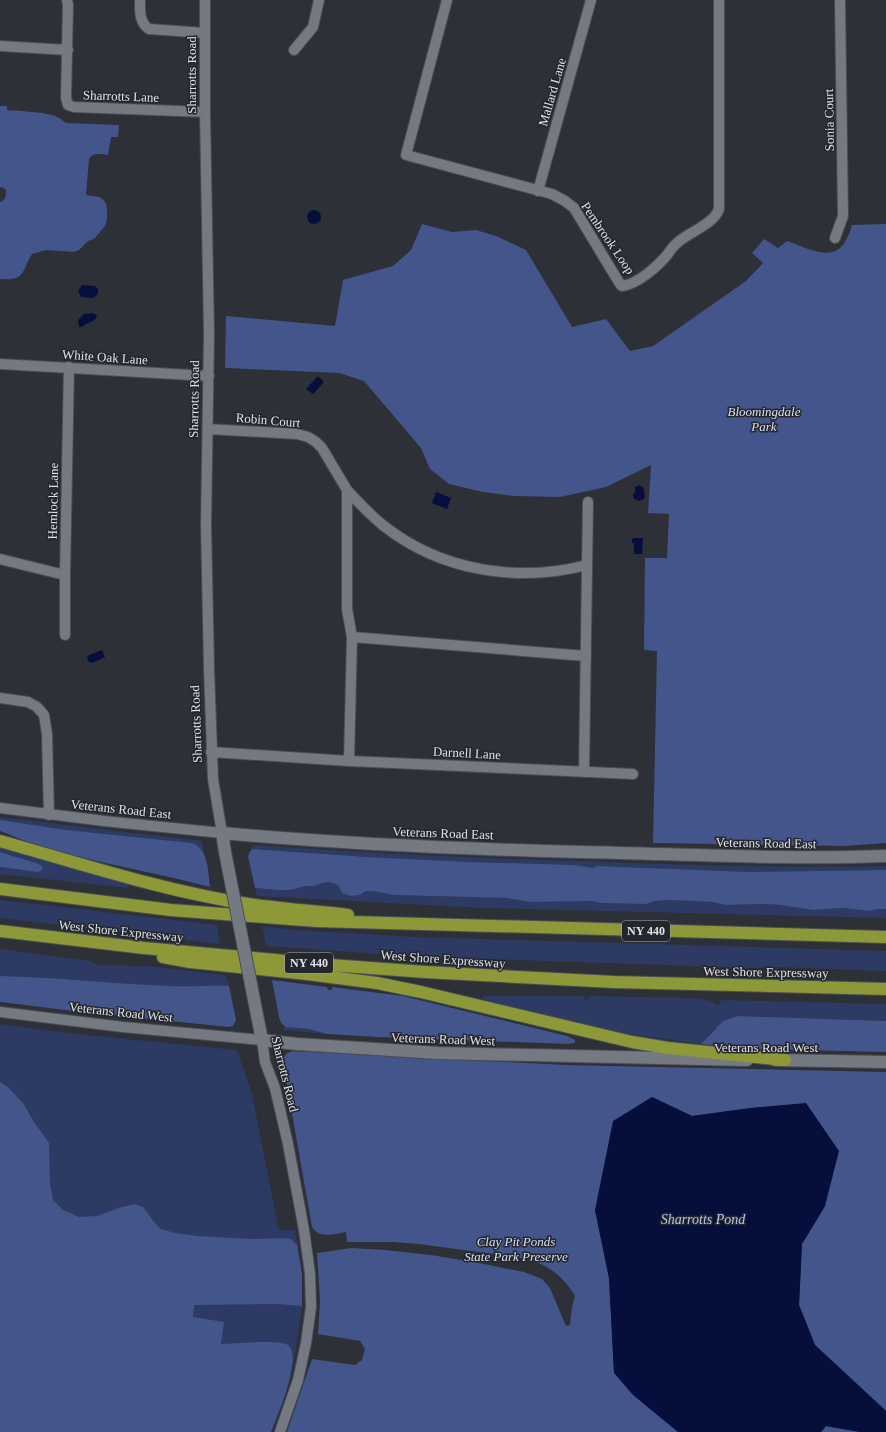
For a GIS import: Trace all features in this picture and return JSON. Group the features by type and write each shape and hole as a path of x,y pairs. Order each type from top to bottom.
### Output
{"highway":[{"path":"0,841 144,881 248,904 318,911 406,924"},
{"name":"West Shore Expressway","path":"0,889 212,914 317,921 886,937"},
{"name":"West Shore Expressway","path":"0,931 99,943 330,965 503,977 614,982 886,989"},
{"path":"99,943 190,962 313,975 400,988 632,1042 668,1048 785,1060"}],"street":[{"name":"Sharrotts Lane","path":"68,0 66,98 68,105 205,112"},
{"path":"140,0 141,19 144,25 149,29 205,33"},
{"name":"Sharrotts Road","path":"205,0 209,376 207,571 211,752 214,786 225,852 265,1062 275,1088 288,1144 304,1230 310,1273 311,1307 306,1343 298,1380 280,1432"},
{"path":"294,50 312,27 319,0"},
{"name":"Pembrook Loop","path":"448,0 406,155 552,194 565,201 574,208 622,286 639,279 653,269 667,256 676,243 714,218 719,209 719,0"},
{"name":"Mallard Lane","path":"538,191 591,0"},
{"name":"Sonia Court","path":"835,238 844,216 840,0"},
{"path":"0,46 68,50"},
{"name":"White Oak Lane","path":"0,364 209,376"},
{"name":"Hemlock Lane","path":"65,635 69,367"},
{"name":"Robin Court","path":"208,429 297,434 308,437 322,448 347,490 385,527 432,554 458,564 484,570 514,574 544,573 587,565"},
{"path":"347,490 347,609 352,636 349,760"},
{"path":"584,772 588,502"},
{"path":"0,559 65,574"},
{"path":"352,636 586,656"},
{"path":"0,698 28,702 44,715 48,741 49,815"},
{"name":"Darnell Lane","path":"211,752 633,774"},
{"name":"Veterans Road East","path":"0,808 143,826 346,843 488,849 770,857 886,856"},
{"name":"Veterans Road West","path":"0,1012 123,1027 313,1046 446,1053 709,1060 886,1062"}],"shaded area":[{"path":"0,817 202,841 204,853 192,843 67,830 0,820"},
{"path":"253,845 417,855 657,864 848,867 886,866 886,870 750,872 597,866 593,868 575,865 367,857 258,849 252,850 249,853"},
{"path":"0,847 126,882 128,884 128,888 0,874 0,867 38,872 42,870 42,866 0,852"},
{"path":"329,882 337,886 342,893 360,895 366,891 373,891 394,895 506,898 530,902 592,901 600,903 646,904 655,901 668,900 713,902 726,905 766,904 813,910 842,908 869,911 886,909 886,918 483,908 257,896 255,888 290,890"},
{"path":"0,900 217,925 220,944 0,918"},
{"path":"262,926 297,930 415,937 886,951 886,971 425,957 266,946"},
{"path":"0,949 90,961 98,965 147,966 226,975 229,986 171,986 0,976"},
{"path":"482,996 584,996 585,1000 588,1000 589,996 694,998 711,1001 718,1005 722,1003 718,1000 886,1004 886,1021 738,1016 713,1030 701,1044 621,1033 504,1006 482,999"},
{"path":"0,1024 77,1034 237,1050 252,1094 279,1230 295,1230 302,1274 302,1306 294,1359 286,1393 271,1432 0,1432"},
{"path":"284,1025 287,1027 309,1029 327,1034 284,1030"}],"green space":[{"path":"0,106 7,106 7,110 53,115 67,123 119,125 118,137 111,137 108,155 95,154 89,159 86,195 100,197 106,203 107,219 105,226 94,239 88,241 79,250 74,252 46,250 32,254 22,274 19,277 8,279 0,279 0,202 5,198 6,190 0,187"},
{"name":"Bloomingdale Park","path":"422,224 452,232 476,230 496,236 526,250 572,327 606,319 630,351 653,346 746,281 763,263 752,253 764,239 778,248 787,241 818,252 827,253 841,247 847,238 852,225 886,224 886,843 843,846 653,843 657,651 644,650 645,558 667,558 669,514 648,513 651,465 606,487 560,497 513,496 483,492 449,484 430,469 421,448 364,381 339,373 225,368 226,316 335,326 343,280 393,266 411,250"},
{"path":"0,820 67,830 192,843 202,850 205,856 210,887 96,861 28,842 0,831"},
{"path":"251,850 367,857 575,865 593,868 597,866 750,872 886,870 886,909 869,911 842,908 813,910 766,904 725,905 713,902 668,900 655,901 646,904 600,903 592,901 530,902 506,898 394,895 373,891 366,891 360,895 350,896 342,893 339,887 329,882 290,890 255,888 248,856"},
{"path":"0,852 39,864 42,866 42,870 38,872 0,867"},
{"path":"0,976 171,986 229,986 236,1020 233,1026 229,1027 0,1002"},
{"path":"272,980 327,987 328,990 332,990 332,987 403,996 567,1036 575,1040 575,1042 567,1044 377,1037 327,1034 309,1029 286,1027 281,1023 279,1017"},
{"path":"738,1016 886,1021 886,1052 752,1049 701,1044 723,1021"},
{"name":"Clay Pit Ponds State Park Preserve","path":"293,1051 565,1065 886,1072 886,1411 815,1345 799,1305 802,1244 825,1206 806,1104 751,1108 692,1116 652,1097 595,1210 609,1278 614,1373 678,1432 287,1432 312,1359 355,1365 362,1360 365,1349 360,1341 318,1334 320,1301 317,1253 351,1248 385,1250 431,1255 524,1272 542,1279 550,1288 566,1326 570,1325 575,1296 571,1289 556,1273 544,1265 530,1259 419,1244 393,1242 347,1242 346,1232 328,1235 315,1231 312,1227 284,1068 284,1057 287,1053"},
{"path":"0,1082 8,1087 23,1103 49,1143 50,1184 53,1200 63,1210 79,1217 97,1216 134,1204 143,1207 161,1229 175,1233 197,1236 251,1239 283,1238 291,1239 297,1245 302,1274 302,1306 277,1304 194,1305 193,1317 224,1322 221,1344 276,1342 288,1345 292,1352 293,1362 291,1374 283,1401 271,1432 0,1432"},
{"path":"826,1426 860,1432 821,1432"}],"water":[{"path":"311,210 317,210 321,214 321,220 317,224 311,224 307,220 307,214"},
{"path":"82,285 95,286 98,289 98,294 93,298 81,297 78,291"},
{"path":"92,313 97,315 95,320 82,327 79,327 78,320 84,314"},
{"path":"318,376 324,382 313,394 306,389"},
{"path":"639,485 644,488 645,496 644,499 639,501 634,499 633,495 635,492 635,487"},
{"path":"436,492 451,498 447,509 432,503"},
{"path":"643,538 642,554 634,554 634,543 632,543 632,539"},
{"path":"102,650 105,657 92,663 88,661 87,658 89,655"},
{"name":"Sharrotts Pond","path":"652,1097 692,1116 751,1108 806,1103 839,1151 825,1206 802,1244 799,1305 815,1345 886,1411 886,1432 860,1432 826,1426 821,1432 678,1432 633,1395 614,1373 609,1278 595,1210 613,1121"}]}
